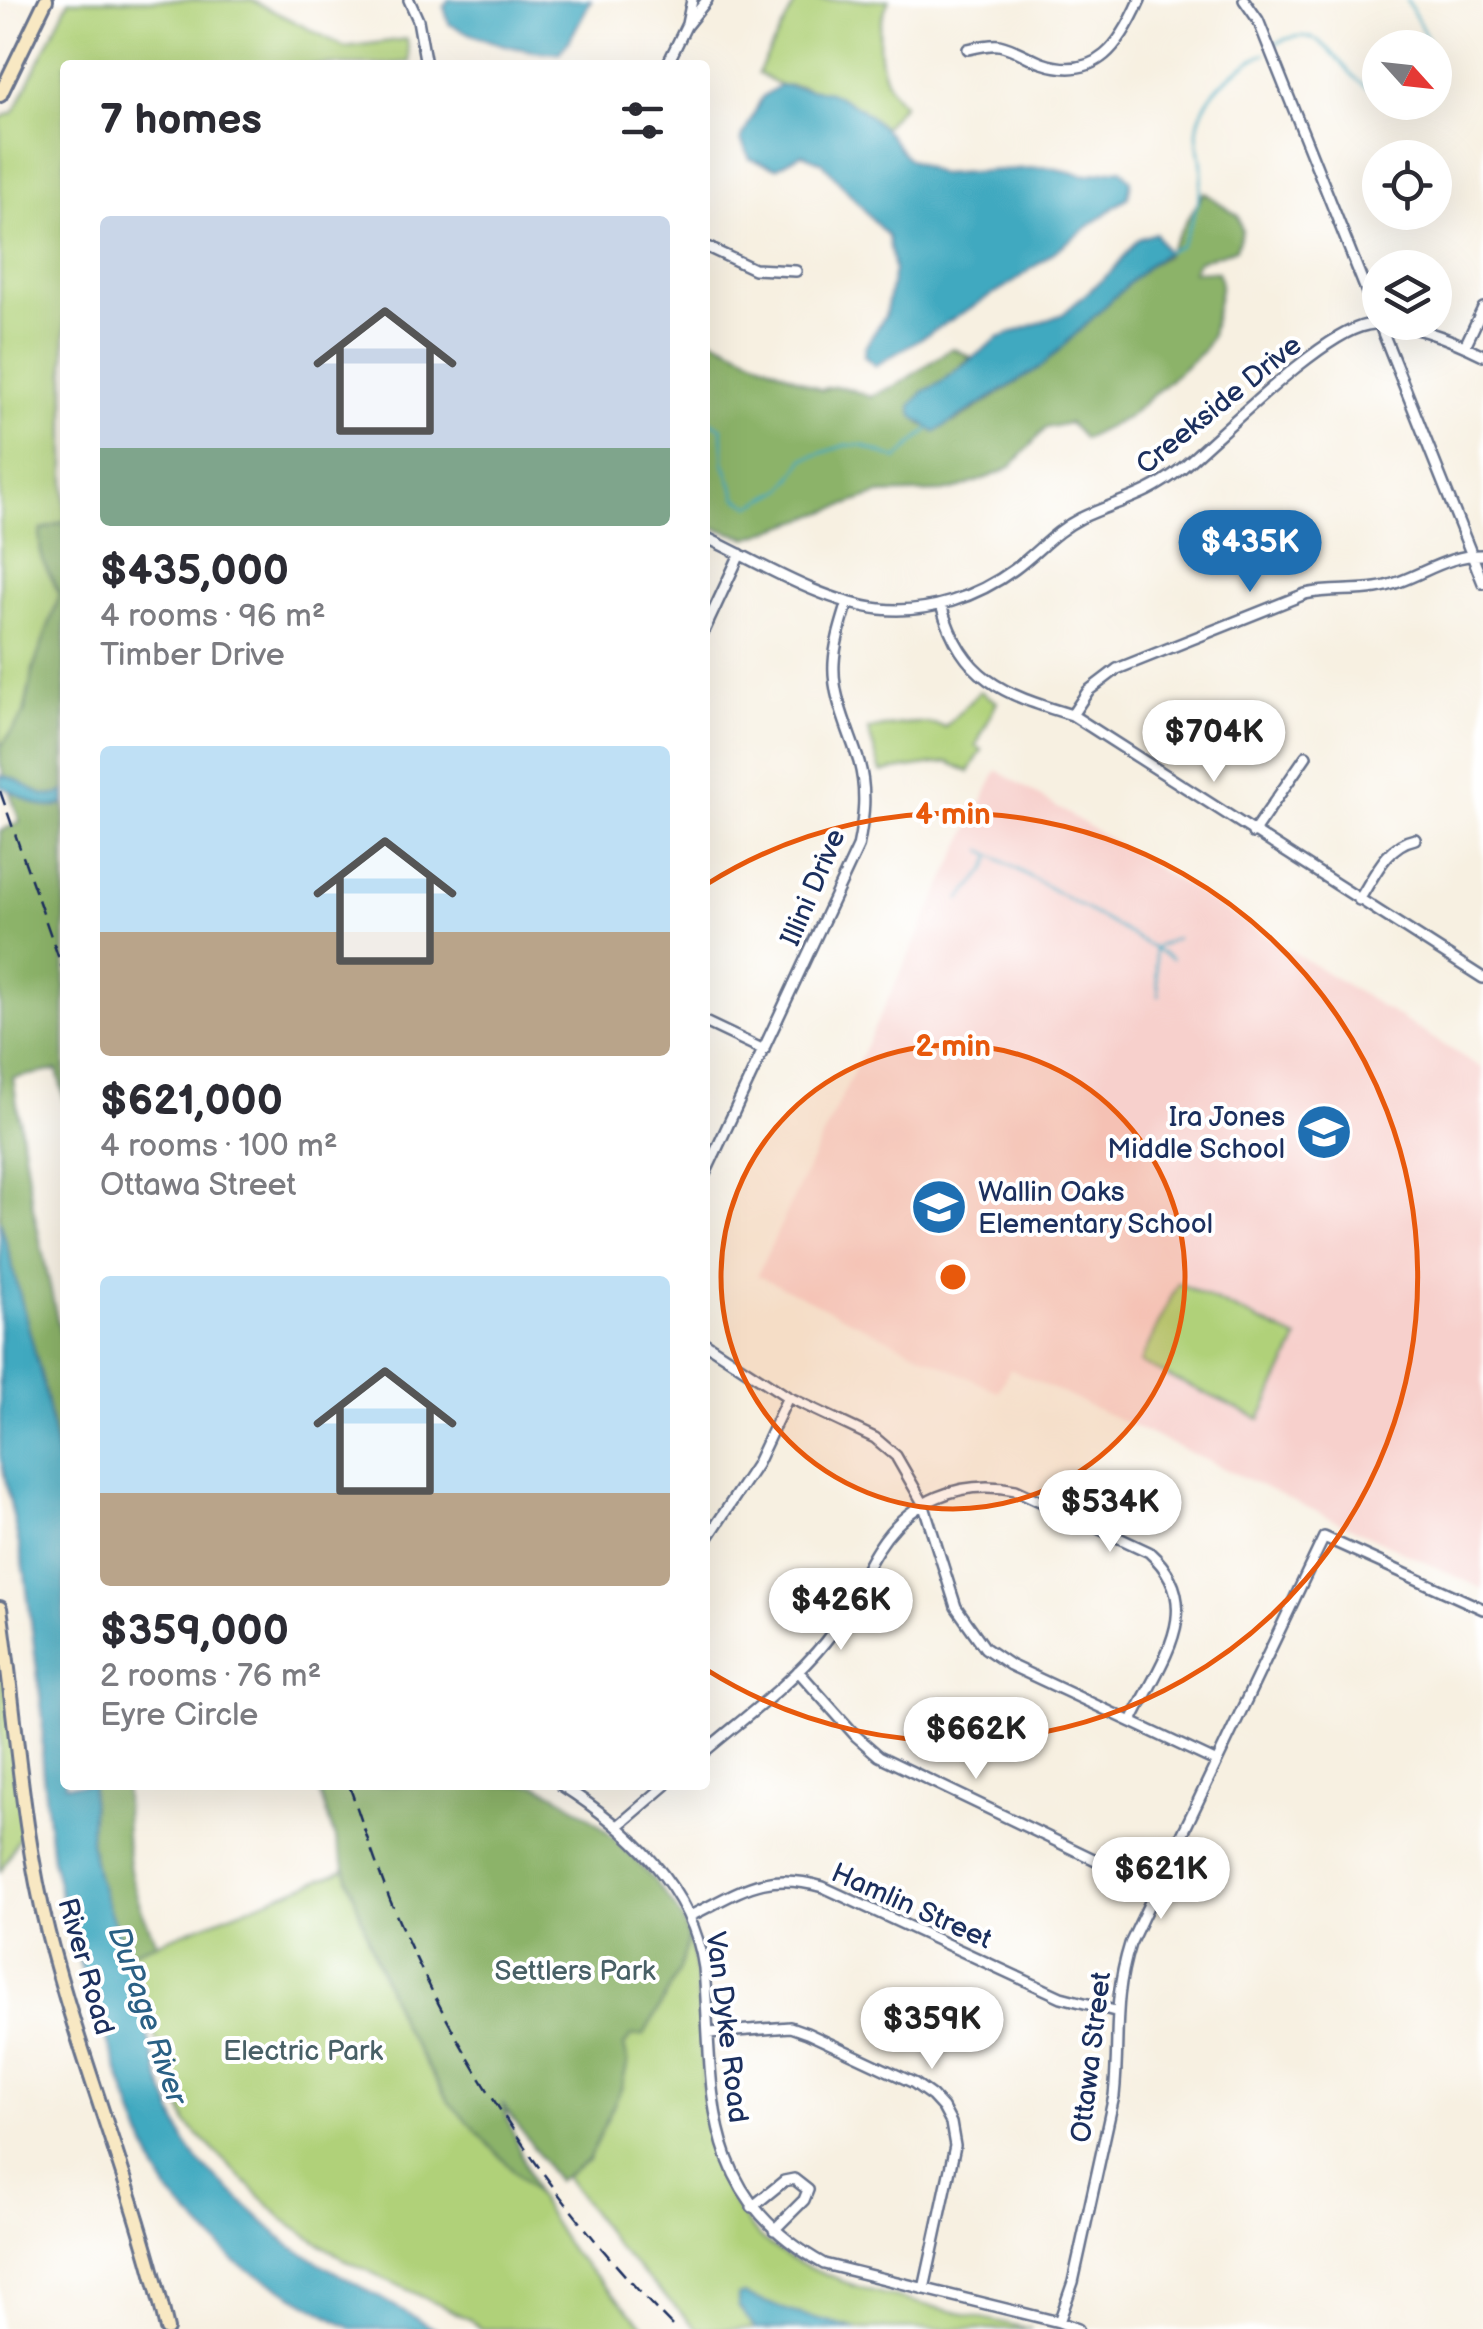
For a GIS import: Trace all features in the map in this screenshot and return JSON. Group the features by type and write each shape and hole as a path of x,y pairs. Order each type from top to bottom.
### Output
{"street":[{"path":"0,96 46,0"},
{"path":"409,0 418,20 425,60"},
{"path":"686,26 692,0"},
{"path":"669,60 686,26 706,0"},
{"path":"968,48 998,45 1044,64 1081,66 1102,58 1123,38 1140,0"},
{"path":"1245,0 1258,20 1362,281"},
{"path":"710,248 754,269 796,271"},
{"path":"1465,346 1483,308"},
{"name":"Creekside Drive","path":"710,540 848,602 880,609 940,605 994,583 1056,532 1082,518 1154,490 1315,353 1362,328"},
{"path":"1386,340 1477,555 1483,583"},
{"path":"1446,340 1483,354"},
{"path":"710,617 740,554"},
{"path":"1072,715 1088,691 1117,669 1288,600 1328,588 1380,588 1450,560 1477,555"},
{"name":"Illini Drive","path":"710,1163 848,871 863,820 865,795 860,765 836,695 833,666 848,602"},
{"path":"940,605 948,631 972,668 994,686 1017,698 1072,715 1483,978"},
{"path":"1253,833 1306,756"},
{"path":"1359,900 1391,851 1415,840"},
{"path":"710,1024 764,1050"},
{"path":"710,1347 788,1397 875,1438 896,1456 923,1503 956,1607 985,1648 1010,1666 1214,1761"},
{"path":"710,1534 756,1465 788,1397"},
{"path":"710,1747 798,1671 844,1617 888,1534 923,1503 964,1487 1016,1490 1150,1552 1167,1568 1176,1584 1178,1622 1132,1720"},
{"name":"Ottawa Street","path":"1059,2322 1073,2282 1114,2096 1118,2066 1115,2011 1120,1974 1130,1944 1324,1536 1483,1609"},
{"name":"River Road","path":"0,1608 27,1826 48,1932 144,2234 166,2329"},
{"path":"798,1671 879,1756 1156,1888"},
{"name":"Van Dyke Road","path":"568,1790 618,1826 659,1870 690,1916 701,1947 720,2142 730,2170 752,2207 774,2230 824,2264 1078,2329"},
{"path":"618,1826 660,1790"},
{"name":"Hamlin Street","path":"690,1916 750,1886 774,1879 797,1880 823,1887 1061,1998 1115,2011"},
{"path":"709,2032 790,2027 914,2083 943,2108 955,2146 924,2289"},
{"path":"752,2207 784,2181 794,2178 802,2182 808,2190 804,2200 774,2230"}],"shaded area":[{"path":"997,770 1483,1069 1483,1589 1010,1369 998,1392 757,1275"}],"green space":[{"path":"69,0 251,0 345,47 407,39 410,60 60,60 60,911 0,743 0,118 14,112"},
{"path":"797,0 889,0 881,26 880,55 887,82 903,104 883,128 860,108 801,86 780,85 758,73"},
{"path":"1204,192 1238,216 1242,231 1236,249 1198,261 1193,271 1218,272 1221,284 1211,336 1203,351 1128,417 1084,439 1069,423 1046,428 1012,466 960,488 879,494 748,538 710,527 710,337 821,390 840,387 870,397 899,384 952,348 971,357 942,382 923,392 914,416 923,425 955,422 1042,366 1147,266 1165,256"},
{"path":"60,523 60,594 42,555 41,530"},
{"path":"60,594 60,1082 57,1070 13,1078 32,1203 60,1333 60,1470 43,1383 0,1220 0,831 20,822 0,763 0,748 24,714 33,669"},
{"path":"980,691 997,702 976,746 982,750 969,772 948,762 881,772 868,730 916,723 945,727"},
{"path":"1178,1283 1298,1339 1260,1419 1140,1363"},
{"path":"0,1639 25,1825 0,1873"},
{"path":"92,1790 125,1790 129,1866 139,1903 157,1943 125,1955 97,1876 90,1841"},
{"path":"319,1790 546,1790 595,1821 644,1869 674,1905 687,1935 683,1959 664,2000 644,2035 631,2036 624,2046 628,2062 621,2089 588,2160 557,2181 502,2103 536,2195 449,2102 401,2024"},
{"name":"Settlers Park","path":"536,1790 547,1790 617,1842 660,1888 680,1919 695,1968 708,2128 715,2157 739,2212 759,2236 813,2270 849,2284 1031,2329 697,2329 617,2247 518,2112"},
{"name":"Electric Park","path":"357,1865 497,2131 570,2250 647,2329 482,2329 469,2319 343,2259 283,2219 187,2124 125,1955"}],"water":[{"path":"448,0 591,0 559,53 517,48 461,30 449,24 444,7"},
{"path":"780,85 829,92 860,108 883,128 908,159 939,174 1048,167 1085,175 1121,169 1131,181 1128,197 1015,281 875,366 864,356 865,347 885,316 894,270 888,237 822,162 802,154 776,168 750,159 741,140 762,97"},
{"path":"1155,233 1166,252 1042,366 935,432 913,416 911,406 923,392 998,338 1063,314 1112,271 1138,239"},
{"path":"0,776 9,777 40,793 60,793 60,806 47,807 0,787"},
{"path":"0,1220 43,1383 60,1470 60,1790 92,1790 90,1841 97,1876 129,1964 159,2077 185,2142 198,2161 290,2246 435,2329 353,2329 235,2262 170,2195 156,2171 73,1945 52,1859 42,1765 43,1718 25,1573 0,1455"},
{"path":"743,2294 857,2329 755,2329 738,2306 738,2296"}],"waterway":[{"path":"1407,0 1423,30"},
{"path":"1271,47 1290,38 1306,37 1319,42 1362,83"},
{"path":"1166,252 1180,246 1198,201 1202,167 1197,133 1205,106 1220,85 1265,53"},
{"path":"710,421 722,428 724,463 737,498 751,506 785,488 804,459 846,445 863,446 897,459 929,429"},
{"path":"983,850 1154,948 1159,996"},
{"path":"960,900 987,868 991,857"},
{"path":"1154,948 1176,938"},
{"path":"1155,949 1172,959"}],"railway":[{"path":"0,791 60,962"},
{"path":"351,1790 402,1928 488,2090 520,2141 593,2238 675,2329"}],"place":[{"name":"Ira Jones Middle School","path":"1324,1132"},
{"name":"Wallin Oaks Elementary School","path":"939,1207"}],"water label":[{"name":"DuPage River","path":"148,2015"}]}
